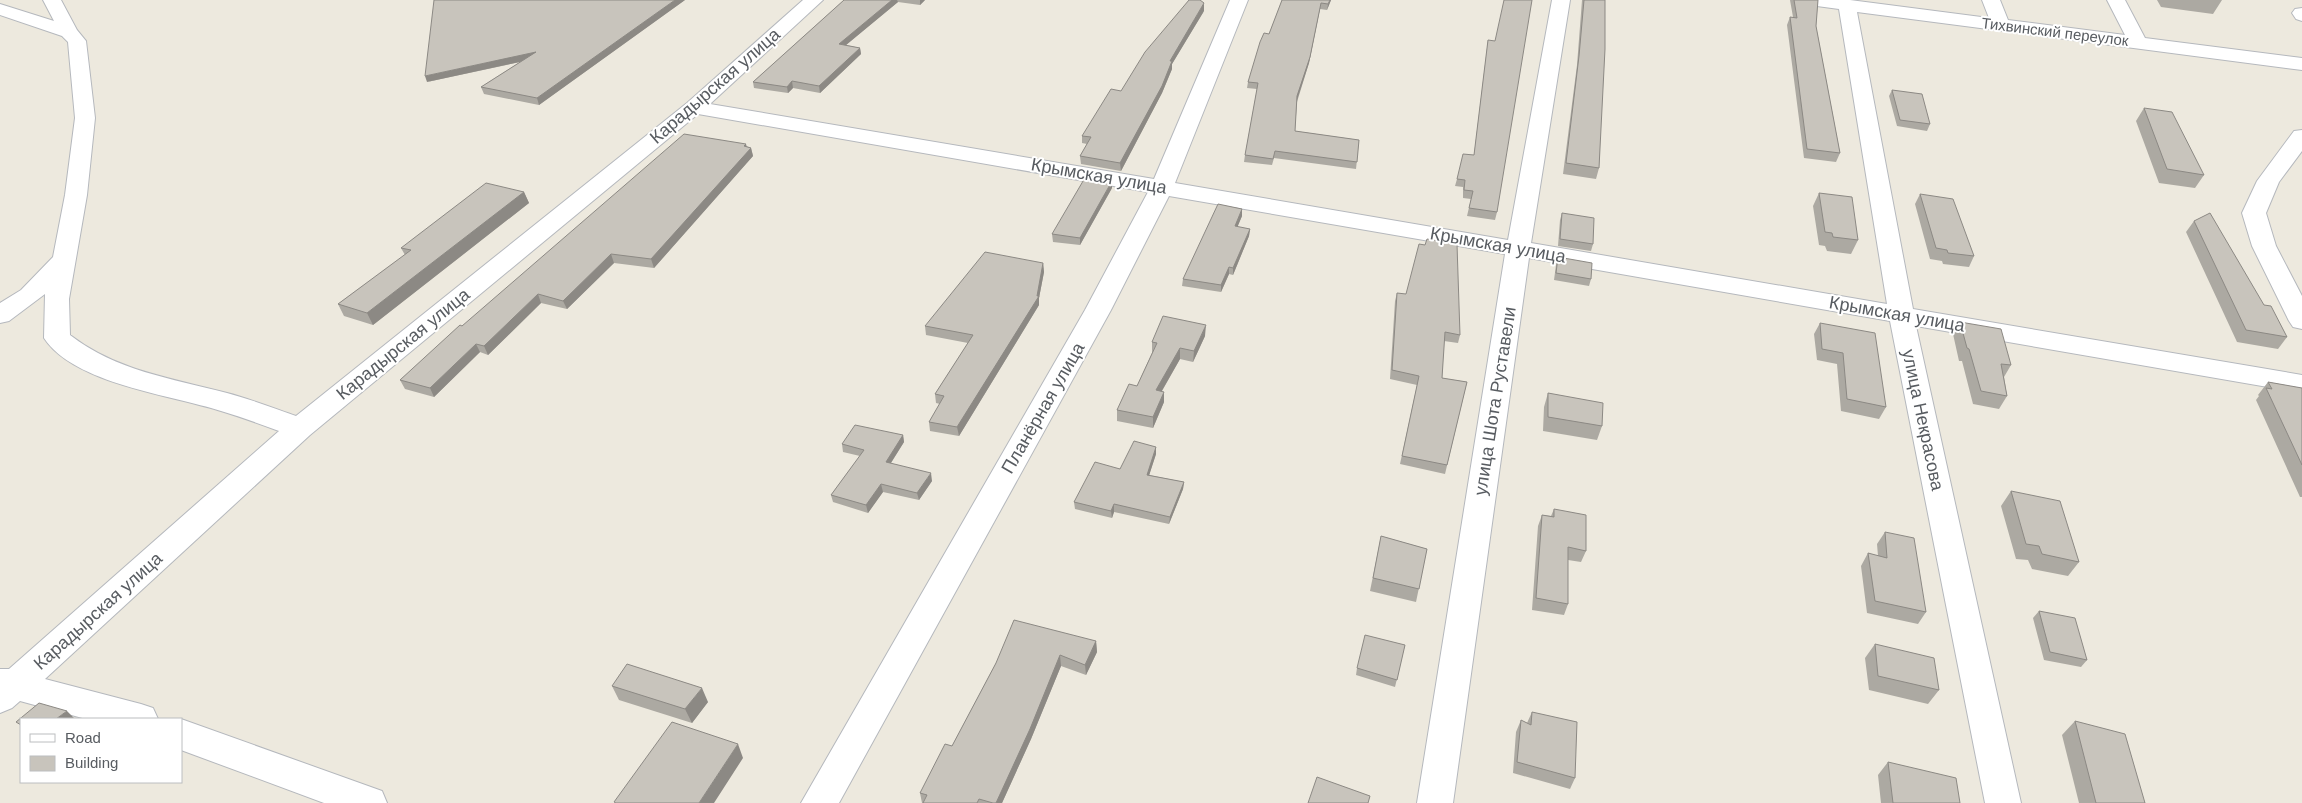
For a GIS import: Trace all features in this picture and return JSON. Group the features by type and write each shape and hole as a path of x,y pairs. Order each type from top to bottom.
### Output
{"street":[{"path":"52,0 69,32 77,41 85,118 76,195 65,259 56,297 54,318 57,338 80,356 119,375 228,403 300,428"},
{"name":"Карадырская улица","path":"5,688 300,428 694,106 814,0"},
{"name":"Планёрная улица","path":"819,803 1098,310 1162,187 1239,0"},
{"name":"улица Шота Руставели","path":"1435,803 1518,248 1561,0"},
{"name":"Тихвинский переулок","path":"1808,0 2302,64"},
{"path":"1991,0 2001,26"},
{"path":"2116,0 2138,43"},
{"name":"улица Некрасова","path":"1847,5 1901,314 2003,803"},
{"path":"0,8 69,32"},
{"name":"Крымская улица","path":"694,106 2302,384"},
{"path":"2302,136 2268,182 2254,213 2264,246 2302,321"},
{"path":"0,315 30,295 65,259"},
{"path":"5,688 137,718"},
{"path":"182,734 369,803"}],"building":[{"path":"434,0 675,0 537,98 481,87 536,52 425,76"},
{"path":"844,0 892,0 839,44 860,48 819,86 792,81 787,87 753,82"},
{"path":"1189,0 1200,0 1204,3 1170,61 1172,61 1162,86 1120,163 1080,156 1091,137 1082,136 1111,89 1121,91 1145,52"},
{"path":"1282,0 1330,0 1328,4 1321,3 1310,57 1297,96 1295,131 1359,140 1357,162 1275,151 1273,159 1245,155 1258,83 1248,82 1260,42 1264,33 1269,34"},
{"path":"1504,0 1532,0 1497,212 1469,208 1473,191 1464,190 1465,180 1457,179 1463,154 1474,155 1488,40 1495,41"},
{"path":"1584,0 1605,0 1605,49 1599,168 1566,163"},
{"path":"1794,0 1818,0 1816,26 1840,153 1807,149 1790,17 1797,18"},
{"path":"1892,90 1922,94 1930,124 1900,120"},
{"path":"2144,108 2172,112 2204,175 2167,169"},
{"path":"684,134 746,144 744,146 751,148 651,259 611,254 563,301 538,294 484,346 476,344 430,388 400,380 460,325 462,326"},
{"path":"1086,176 1112,181 1080,238 1052,234"},
{"path":"486,183 524,192 367,313 338,304 411,250 401,248"},
{"path":"1819,193 1852,197 1858,240 1833,237 1832,233 1825,232"},
{"path":"1920,194 1953,199 1974,256 1948,253 1947,250 1936,248"},
{"path":"1218,204 1242,209 1235,226 1250,229 1233,268 1229,267 1221,285 1183,279"},
{"path":"1562,213 1594,218 1593,244 1560,239"},
{"path":"2210,213 2264,305 2271,306 2287,337 2246,330 2194,221"},
{"path":"1427,239 1457,244 1460,335 1445,332 1442,378 1467,382 1447,465 1402,456 1419,376 1392,370 1397,293 1406,294 1419,244 1425,245"},
{"path":"985,252 1043,263 1037,296 1039,296 957,427 929,422 944,396 935,394 973,335 925,326"},
{"path":"1558,257 1592,263 1591,279 1556,273"},
{"path":"1163,316 1206,325 1194,351 1180,348 1156,390 1164,392 1153,417 1117,410 1129,384 1137,386 1157,343 1152,342"},
{"path":"1960,322 2001,329 2011,365 2001,364 2007,396 1981,391"},
{"path":"1820,323 1875,333 1886,407 1847,399 1843,353 1822,349"},
{"path":"2268,382 2302,388 2302,465 2266,388 2272,389"},
{"path":"1548,393 1603,403 1602,426 1548,417"},
{"path":"855,425 903,435 886,462 931,473 917,493 881,484 866,505 831,495 864,450 842,444"},
{"path":"1134,441 1156,447 1147,475 1184,482 1170,517 1114,504 1111,511 1074,502 1095,462 1120,469"},
{"path":"2011,491 2060,501 2079,562 2042,554 2039,546 2026,544"},
{"path":"1554,509 1586,515 1586,551 1568,547 1568,604 1536,598 1542,515 1554,517"},
{"path":"1885,532 1914,538 1926,612 1875,601 1868,553 1887,558"},
{"path":"1381,536 1427,549 1419,589 1373,578"},
{"path":"2039,611 2075,618 2087,660 2050,652"},
{"path":"1014,620 1096,641 1085,665 1060,655 1030,729 996,803 979,799 977,803 923,803 927,795 920,793 945,744 952,746 996,663"},
{"path":"1365,635 1405,645 1397,680 1357,668"},
{"path":"1875,644 1934,658 1939,690 1878,676"},
{"path":"627,664 702,688 685,709 612,686"},
{"path":"39,703 67,711 57,718 21,718"},
{"path":"1532,712 1577,722 1575,778 1517,762 1521,720 1531,725"},
{"path":"2075,721 2125,734 2145,803 2096,803"},
{"path":"672,722 738,744 699,803 614,802"},
{"path":"1888,762 1956,778 1960,803 1893,803"},
{"path":"1317,777 1370,796 1368,803 1308,803"}]}
